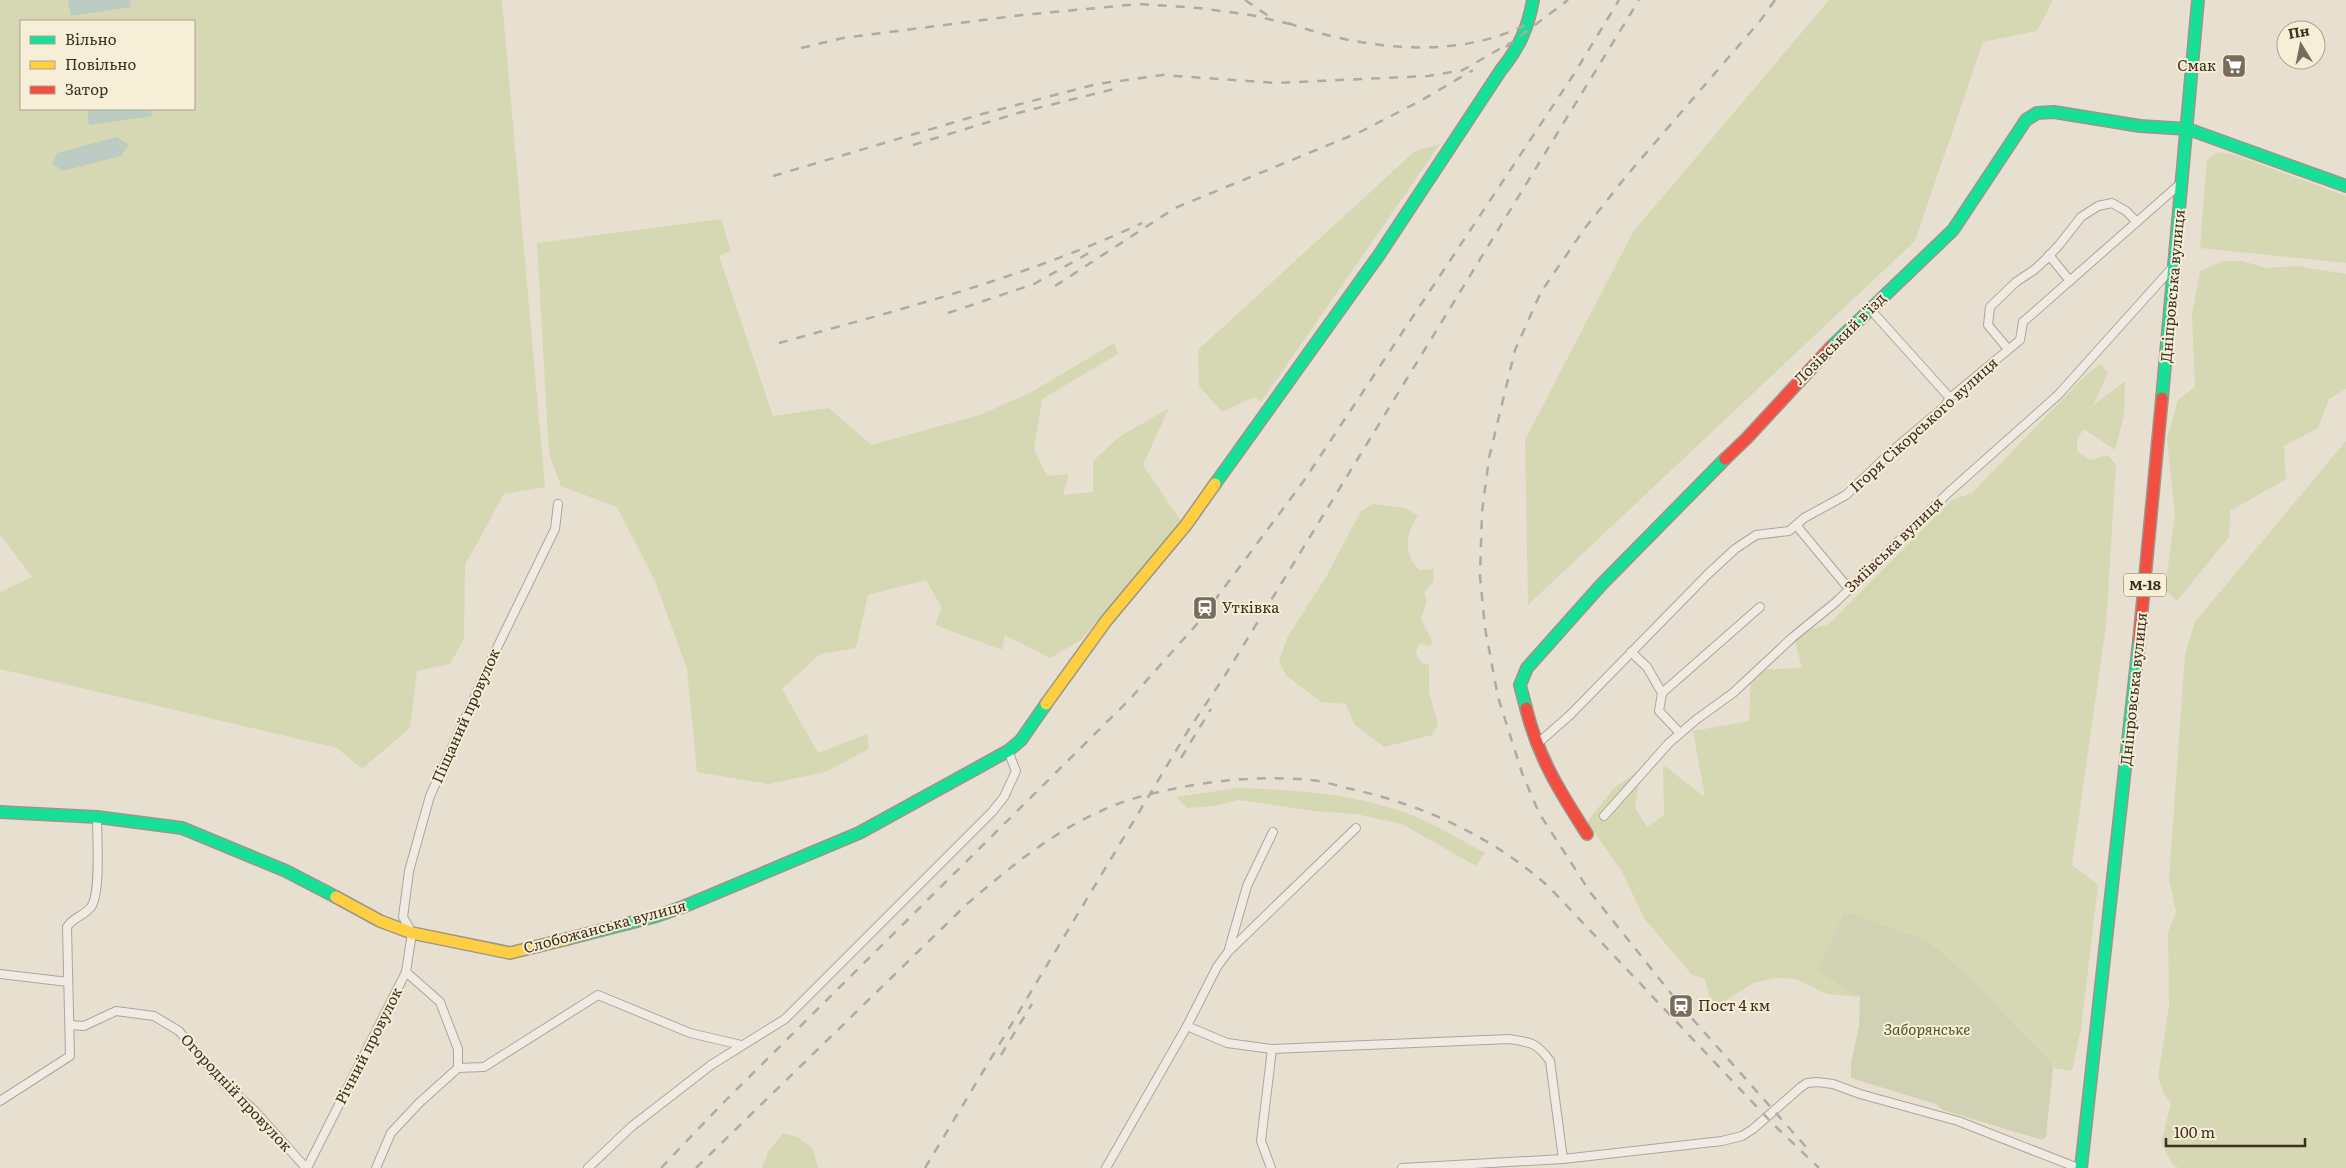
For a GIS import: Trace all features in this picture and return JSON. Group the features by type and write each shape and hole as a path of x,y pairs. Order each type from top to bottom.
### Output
{"main road":[{"name":"Слобожанська вулиця","path":"0,812 97,818 182,828 286,871 380,921 412,933 510,953 658,916 858,833 1008,751 1021,740 1106,621 1186,525 1379,255 1501,70 1521,47 1529,23 1533,0"},
{"name":"Дніпровська вулиця","path":"2079,1168 2136,676 2188,129 2198,0"},
{"name":"Лозівський в'їзд","path":"1536,744 1520,685 1527,668 1601,585 1747,438 1792,387 1953,230 1990,177 2026,120 2037,113 2054,112 2140,126 2188,129 2346,186"},
{"path":"1536,744 1560,792 1588,834"}],"street":[{"name":"Ігоря Сікорського вулиця","path":"1536,744 1570,714 1707,574 1744,542 1756,535 1789,531 1818,510 1846,496 1892,450 1944,407 1950,398 2020,340 2023,322 2183,182"},
{"path":"2008,349 1988,325 1990,306 2049,255 2080,217 2098,206 2112,203 2126,210 2137,222"},
{"path":"2049,255 2070,281"},
{"name":"Зміївська вулиця","path":"1604,816 1669,743 1733,693 1849,589 1949,492 2058,395 2152,293 2175,265"},
{"path":"1870,309 1950,398"},
{"name":"Піщаний провулок","path":"412,933 403,916 407,880 430,796 494,652 555,529 558,504"},
{"path":"1796,525 1849,589"},
{"path":"1680,733 1659,711 1662,693 1760,607"},
{"path":"1631,652 1647,667 1662,693"},
{"path":"588,1168 631,1127 711,1065 784,1019 992,812 1004,797 1016,771 1008,751"},
{"path":"0,1101 70,1056 68,927 72,919 91,907 96,894 97,818"},
{"path":"1106,1168 1187,1026 1217,967 1228,952 1356,828"},
{"path":"1228,952 1248,886 1273,832"},
{"path":"406,972 412,933"},
{"name":"Річний провулок","path":"306,1168 406,972 440,1002 458,1049 458,1068"},
{"path":"0,974 68,982"},
{"path":"376,1168 391,1133 458,1068 484,1067 598,995 690,1034 741,1045"},
{"name":"Огородній провулок","path":"70,1025 84,1026 116,1011 154,1016 179,1031 224,1084 254,1110 306,1168"},
{"path":"1187,1026 1227,1042 1272,1049 1509,1039 1531,1042 1542,1050 1550,1061 1563,1159"},
{"path":"1271,1168 1261,1141 1272,1049"},
{"path":"1402,1168 1485,1165 1563,1159 1722,1141 1742,1136 1753,1129 1808,1082 1818,1082 1833,1084 1860,1094 1958,1121 2079,1168"}],"green space":[{"path":"0,0 502,0 545,487 504,494 465,565 464,639 450,664 417,671 410,728 362,769 337,748 0,669 0,592 32,577 0,534"},
{"path":"1829,0 2053,0 2037,31 1983,42 1915,241 1528,605 1525,440 1633,232"},
{"path":"1440,144 1261,402 1254,397 1222,412 1199,386 1198,350 1415,151"},
{"path":"2218,152 2235,155 2346,196 2346,263 2200,248 2207,160"},
{"path":"721,219 731,251 719,256 773,416 829,408 871,445 980,415 1030,393 1114,343 1118,354 1042,399 1034,450 1047,476 1069,474 1063,495 1093,492 1093,461 1119,437 1169,408 1143,465 1181,521 1081,640 1050,658 1005,635 1002,650 935,625 942,608 926,580 868,595 856,648 820,654 782,689 818,753 867,734 869,749 825,772 768,784 697,772 687,669 655,581 617,507 561,486 549,454 537,243"},
{"path":"2223,261 2242,261 2266,268 2297,266 2346,274 2346,389 2329,399 2318,428 2284,446 2286,479 2230,511 2229,537 2177,601 2165,590 2175,515 2167,439 2178,400 2195,387 2192,316 2200,271"},
{"path":"2101,364 2108,373 2093,406 2125,381 2124,416 2115,450 2084,429 2077,439 2077,451 2090,460 2107,455 2116,464 2106,626 2072,865 2098,885 2081,1029 2072,1071 2054,1068 2051,1062 1971,979 1846,912 1817,972 1860,997 1827,994 1796,979 1776,978 1753,983 1717,1006 1709,996 1705,979 1691,974 1644,918 1621,870 1587,822 1613,789 1641,769 1635,808 1647,827 1664,815 1663,765 1705,797 1693,731 1749,721 1751,670 1802,668 1793,634 1829,624 1952,500 1972,493 2087,374"},
{"path":"2346,441 2346,1168 2179,1168 2173,1165 2161,1143 2171,1103 2163,1092 2158,1076 2169,1007 2168,932 2176,912 2169,879 2185,654 2195,622"},
{"path":"1373,504 1405,508 1418,516 1408,537 1410,557 1419,570 1434,569 1433,582 1424,592 1427,600 1421,619 1432,641 1431,646 1420,643 1416,651 1420,661 1429,665 1429,693 1438,724 1432,735 1384,747 1354,724 1346,704 1321,702 1286,675 1279,661 1288,636 1326,577 1361,511"},
{"path":"1237,788 1307,792 1376,804 1421,819 1485,853 1476,866 1402,824 1356,814 1314,811 1239,800 1215,806 1187,808 1176,797"},
{"name":"Заборянське","path":"1845,912 1928,941 1971,979 2051,1062 2053,1068 2046,1137 2042,1140 1943,1110 1936,1104 1851,1078 1851,1063 1859,1026 1860,997 1817,972"},
{"path":"783,1133 798,1137 813,1149 818,1168 762,1168 768,1152"}],"shaded area":[{"path":"68,0 130,0 131,7 71,16"},
{"path":"87,110 150,110 152,116 89,125"},
{"path":"117,137 129,145 121,156 63,171 52,163 57,153"}],"railway":[{"path":"1245,0 1270,17"},
{"path":"1506,47 1568,0"},
{"path":"661,1168 727,1099 1130,699 1197,624 1303,482 1574,74 1619,0"},
{"path":"925,1168 1189,729 1224,677 1639,0"},
{"path":"1775,0 1760,21 1628,174 1585,228 1541,292 1515,350 1489,458 1482,512 1480,576 1485,628 1498,697 1522,773 1539,813 1590,892 1681,1006 1807,1148"},
{"path":"801,48 843,38 1022,15 1139,4 1199,8 1251,15 1294,25"},
{"path":"1288,23 1348,40 1379,45 1443,47 1474,42 1503,34 1531,22"},
{"path":"773,176 982,114 1097,84 1163,75 1276,83 1428,76 1463,70 1510,43"},
{"path":"1055,286 1175,208 1360,132 1422,100 1473,70"},
{"path":"913,145 1018,113 1118,88"},
{"path":"779,343 1009,276 1054,260 1142,223"},
{"path":"948,313 1034,284 1096,249"},
{"path":"1181,758 1211,709"},
{"path":"696,1168 967,904 1048,840 1103,810 1142,796 1199,784 1279,778 1321,781 1405,804 1456,825 1505,853 1549,887 1773,1124 1819,1168"},
{"path":"1001,1055 1032,1004"}],"traffic: fast":[{"path":"1215,484 1379,255 1513,54 1525,29 1533,0"},
{"path":"2162,398 2198,0"},
{"path":"1831,347 1953,230 2026,120 2037,113 2054,112 2140,126 2188,129 2346,186"},
{"path":"1526,708 1520,685 1527,668 1601,585 1725,459"},
{"path":"2081,1168 2139,641"},
{"path":"567,939 657,916 685,906 859,833 1008,751 1021,740 1046,704"},
{"path":"0,812 97,817 182,828 286,871 336,897"}],"traffic: slow":[{"path":"1046,704 1106,621 1186,525 1215,484"},
{"path":"336,897 380,921 412,933 510,953 567,939"}],"traffic: jam":[{"path":"1725,459 1747,438 1831,347"},
{"path":"2139,641 2162,398"},
{"path":"1526,708 1543,758 1559,789 1587,834"}],"place":[{"name":"Смак","path":"2234,66"},
{"name":"Уткiвка","path":"1205,608"},
{"name":"Пост 4 км","path":"1681,1006"}]}
